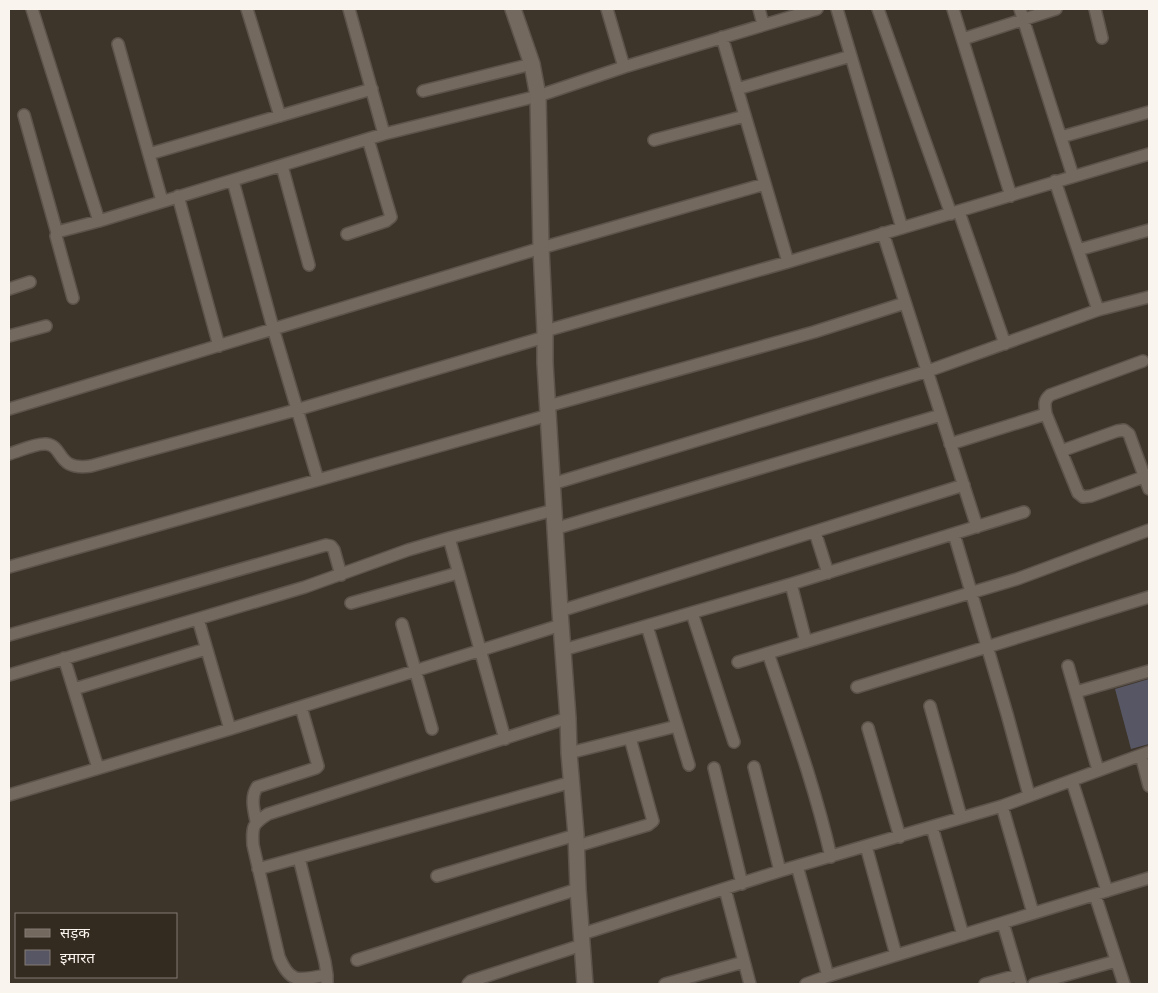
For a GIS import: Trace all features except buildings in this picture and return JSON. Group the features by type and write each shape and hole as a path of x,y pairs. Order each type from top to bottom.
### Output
{"street":[{"path":"32,9 98,221"},
{"path":"247,9 280,116"},
{"path":"350,9 384,134"},
{"path":"513,9 532,64 538,96 545,334 544,362 585,984"},
{"path":"606,9 624,67"},
{"path":"759,9 763,24"},
{"path":"57,233 384,134 538,96 624,67 817,9"},
{"path":"837,9 902,228"},
{"path":"878,9 1005,344"},
{"path":"953,9 1011,196"},
{"path":"963,38 1022,14 1056,9"},
{"path":"1095,9 1102,38"},
{"path":"1022,14 1073,176"},
{"path":"722,37 788,262"},
{"path":"118,44 162,201"},
{"path":"737,89 851,56"},
{"path":"423,91 532,64"},
{"path":"149,154 372,89"},
{"path":"1061,137 1149,112"},
{"path":"24,115 74,298"},
{"path":"654,140 745,116"},
{"path":"347,234 386,221 391,217 368,139"},
{"path":"9,454 40,444 49,444 54,447 64,462 71,466 80,468 91,466 296,410 1149,154"},
{"path":"282,166 309,265"},
{"path":"232,180 296,410 318,480"},
{"path":"1055,181 1098,310"},
{"path":"9,409 541,248 764,184"},
{"path":"178,196 219,346"},
{"path":"1078,250 1149,230"},
{"path":"883,233 977,527"},
{"path":"9,288 30,282"},
{"path":"552,484 928,372 1098,310 1149,297"},
{"path":"9,567 318,480 905,304"},
{"path":"9,336 46,326"},
{"path":"1143,361 1050,395 1044,405 1078,493 1083,497 1091,496 1147,475"},
{"path":"950,444 1046,414"},
{"path":"554,529 941,415"},
{"path":"1061,451 1124,430 1129,434 1147,475 1149,488"},
{"path":"9,795 480,651 560,618 815,532 964,485"},
{"path":"9,675 305,587 408,550 554,510"},
{"path":"563,650 828,573 1024,512"},
{"path":"738,662 1017,579 1149,530"},
{"path":"815,532 828,573"},
{"path":"954,534 1029,795"},
{"path":"449,538 505,738"},
{"path":"9,635 326,545 334,550 341,574"},
{"path":"351,603 458,573"},
{"path":"791,584 806,642"},
{"path":"857,687 1149,597"},
{"path":"692,613 734,742"},
{"path":"198,619 230,729"},
{"path":"402,624 432,729"},
{"path":"647,626 689,764"},
{"path":"74,689 206,648"},
{"path":"768,653 804,757 831,857"},
{"path":"64,658 98,768"},
{"path":"1068,666 1098,770"},
{"path":"1076,692 1149,671"},
{"path":"930,706 961,817"},
{"path":"299,858 327,980 296,979 289,976 284,969 252,845 252,830 256,821 253,800 257,787 318,766 300,707"},
{"path":"256,821 278,811 568,718"},
{"path":"569,753 677,726"},
{"path":"868,728 900,837"},
{"path":"436,876 648,825 653,821 630,738"},
{"path":"468,984 471,981 582,939 725,889 1002,806 1145,753 1149,786"},
{"path":"754,767 780,871"},
{"path":"714,768 742,884"},
{"path":"1072,781 1107,891"},
{"path":"258,870 572,782"},
{"path":"1002,806 1033,913"},
{"path":"932,827 963,935"},
{"path":"866,846 896,955"},
{"path":"797,866 828,976"},
{"path":"806,984 1149,878"},
{"path":"356,960 578,889"},
{"path":"725,889 750,984"},
{"path":"1095,895 1124,984"},
{"path":"985,984 1020,980 1003,923"},
{"path":"1034,984 1116,961"},
{"path":"666,984 744,962"}]}
